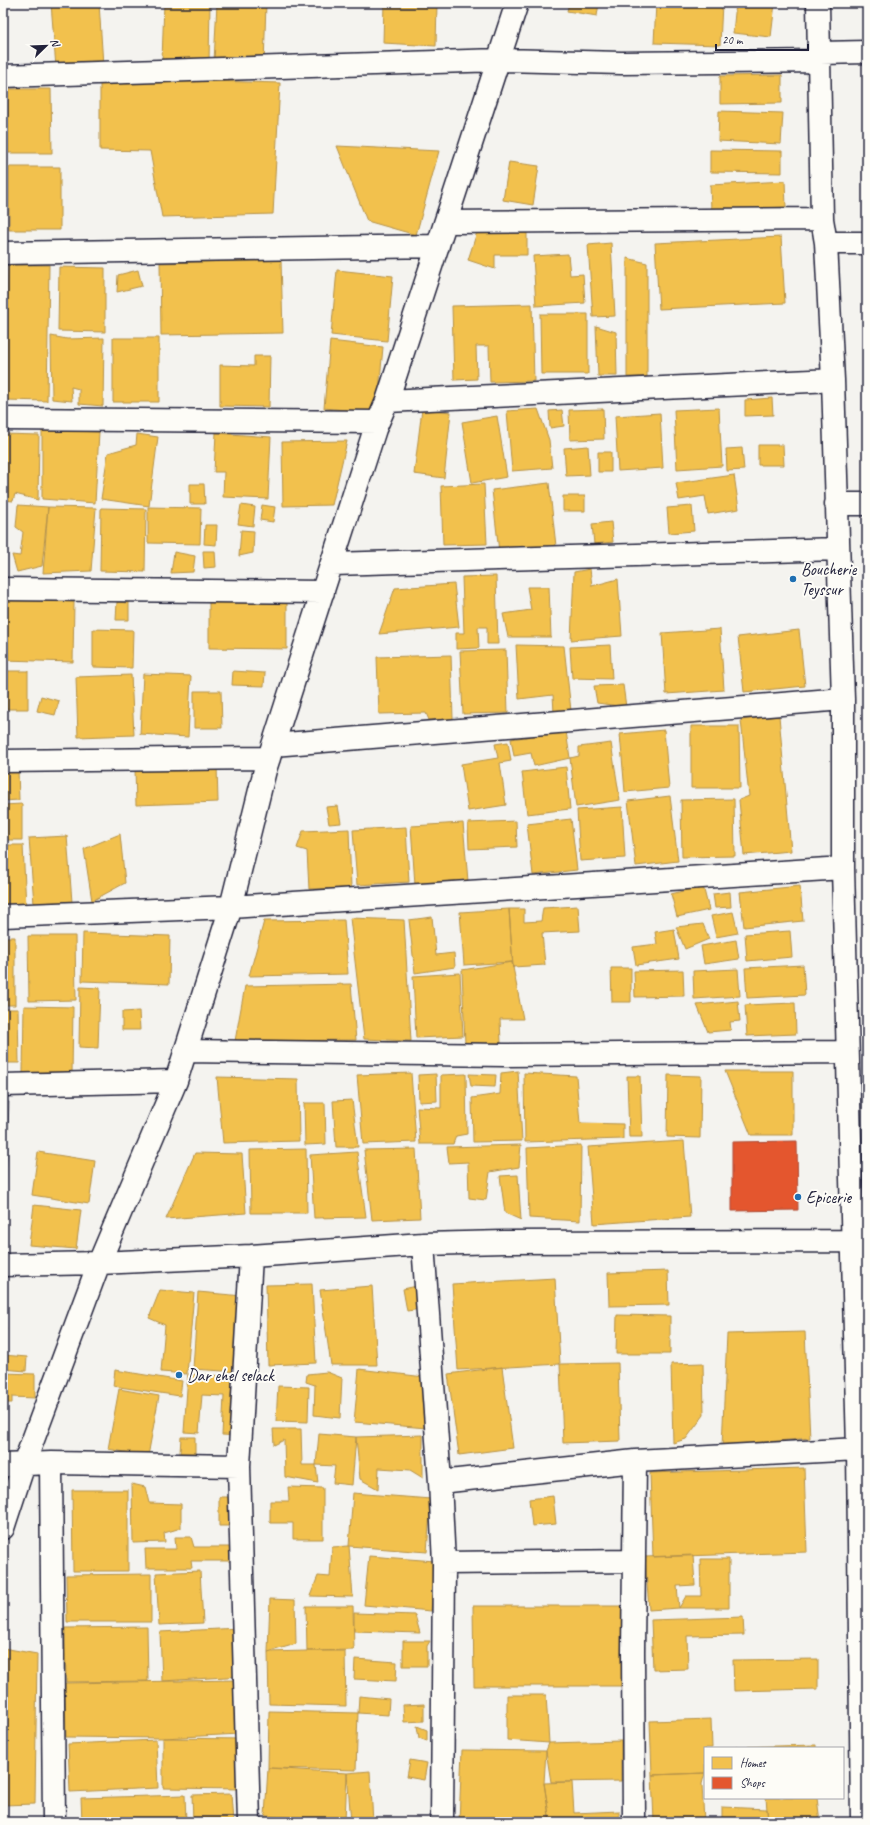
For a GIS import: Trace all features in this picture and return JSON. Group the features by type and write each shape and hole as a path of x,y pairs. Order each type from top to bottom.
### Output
{"street":[{"path":"3,1528 24,1464 99,1263 176,1081 231,907 271,752 378,422 387,401 517,3"},
{"path":"818,3 822,219 826,243 834,380 837,549 843,699 847,1052 863,1576 864,1812"},
{"path":"3,76 499,60 621,63 820,57 867,52"},
{"path":"446,222 822,219"},
{"path":"826,243 867,243"},
{"path":"3,253 438,246"},
{"path":"387,401 834,380"},
{"path":"3,419 378,422"},
{"path":"836,504 867,504"},
{"path":"333,564 837,549"},
{"path":"3,589 323,592"},
{"path":"3,760 271,752 843,699"},
{"path":"3,916 231,907 844,868"},
{"path":"185,1051 505,1055 847,1052"},
{"path":"3,1085 176,1081"},
{"path":"3,1265 99,1263 251,1256 422,1244 504,1242 853,1241"},
{"path":"422,1244 440,1482 444,1563 442,1822"},
{"path":"249,1822 239,1466 251,1256"},
{"path":"440,1482 635,1461 858,1449"},
{"path":"634,1822 635,1461"},
{"path":"3,1465 51,1463 239,1466"},
{"path":"51,1463 54,1822"},
{"path":"444,1563 634,1561"}],"shaded area":[{"path":"3,1102 9,1102 4,1234 3,1234"}],"building: Homes":[{"path":"51,3 99,3 103,65 56,68"},
{"path":"164,3 210,3 209,62 162,61"},
{"path":"217,3 266,3 264,65 214,62"},
{"path":"384,3 437,3 436,46 383,43"},
{"path":"569,3 599,3 597,16 567,11"},
{"path":"656,3 722,3 720,45 654,43"},
{"path":"736,3 775,3 771,37 733,33"},
{"path":"782,75 782,103 720,104 720,76"},
{"path":"100,78 280,83 273,214 162,217 150,151 100,150"},
{"path":"7,89 51,89 52,153 8,153"},
{"path":"719,111 783,113 781,144 718,141"},
{"path":"337,146 439,151 416,235 367,221"},
{"path":"710,150 782,151 782,173 710,172"},
{"path":"509,162 539,166 533,205 503,200"},
{"path":"9,167 60,167 60,230 9,230"},
{"path":"785,181 786,207 711,210 710,185"},
{"path":"477,232 527,233 527,255 495,255 495,269 468,260"},
{"path":"781,237 785,303 659,309 655,243"},
{"path":"611,243 615,316 593,317 588,245"},
{"path":"568,254 570,275 583,274 585,303 536,306 533,256"},
{"path":"627,258 647,263 647,377 627,377"},
{"path":"281,260 283,333 161,335 160,263"},
{"path":"8,265 49,265 47,401 6,400"},
{"path":"59,267 105,268 105,332 58,331"},
{"path":"138,270 142,286 117,292 118,275"},
{"path":"337,270 393,276 387,341 331,335"},
{"path":"532,304 534,381 490,382 489,346 476,346 477,379 454,380 452,306"},
{"path":"540,314 588,314 588,374 541,374"},
{"path":"596,326 616,332 617,376 598,376"},
{"path":"51,336 67,339 104,338 103,406 79,404 79,389 71,387 72,401 52,399"},
{"path":"113,338 159,338 159,402 113,402"},
{"path":"330,341 383,347 377,413 324,408"},
{"path":"254,356 270,356 269,407 220,406 220,365 254,366"},
{"path":"772,398 773,415 745,416 745,400"},
{"path":"719,408 722,466 677,469 674,410"},
{"path":"422,409 451,412 444,478 414,474"},
{"path":"538,409 549,440 552,468 512,471 507,411"},
{"path":"603,409 604,439 570,440 569,410"},
{"path":"562,410 564,426 550,428 549,411"},
{"path":"660,413 663,468 618,471 615,416"},
{"path":"497,416 507,477 472,483 462,422"},
{"path":"42,430 99,432 95,503 42,499"},
{"path":"216,433 271,437 268,499 223,497 224,472 214,472"},
{"path":"3,434 39,435 38,500 15,494 13,501 3,500"},
{"path":"137,434 158,437 149,506 101,499 108,453 136,445"},
{"path":"347,441 332,505 283,506 282,442"},
{"path":"758,445 783,445 784,465 758,465"},
{"path":"588,446 590,475 566,476 564,448"},
{"path":"742,448 744,470 727,471 726,449"},
{"path":"598,452 611,452 611,472 598,472"},
{"path":"734,475 739,509 708,514 705,496 679,500 676,483"},
{"path":"549,483 556,546 499,552 492,490"},
{"path":"190,484 204,484 205,504 190,504"},
{"path":"484,484 487,544 443,545 441,486"},
{"path":"563,496 585,496 585,511 563,511"},
{"path":"18,505 48,507 42,566 17,572 12,555 20,556 23,532 16,527"},
{"path":"241,505 255,507 253,526 238,524"},
{"path":"262,505 275,507 273,522 260,520"},
{"path":"692,506 694,531 669,533 667,508"},
{"path":"48,507 96,508 91,571 43,573"},
{"path":"148,507 201,508 200,544 148,543"},
{"path":"101,508 146,509 145,572 100,571"},
{"path":"611,522 613,542 594,544 592,524"},
{"path":"205,525 217,525 216,545 204,544"},
{"path":"241,530 254,531 253,553 239,556"},
{"path":"203,551 215,551 216,567 204,568"},
{"path":"174,552 195,556 193,572 171,573"},
{"path":"590,569 592,586 618,579 622,636 571,640 574,572"},
{"path":"496,576 498,644 487,644 487,627 478,627 479,648 456,649 456,633 464,633 462,577"},
{"path":"454,584 459,627 379,634 395,588"},
{"path":"527,587 549,587 551,637 508,637 503,614 531,610"},
{"path":"3,599 74,602 73,662 3,660"},
{"path":"117,602 129,603 129,620 116,620"},
{"path":"209,602 287,603 287,649 209,648"},
{"path":"93,629 133,630 132,668 93,667"},
{"path":"720,629 724,690 666,694 662,633"},
{"path":"799,630 805,686 744,692 738,637"},
{"path":"516,645 564,646 571,711 554,713 553,695 519,699"},
{"path":"610,645 612,679 572,678 570,647"},
{"path":"506,650 508,713 463,714 460,651"},
{"path":"451,655 453,719 429,720 426,713 379,714 377,657"},
{"path":"3,671 28,671 28,709 6,709 6,742 3,742"},
{"path":"233,671 265,673 264,686 232,685"},
{"path":"143,674 191,676 188,737 140,734"},
{"path":"131,675 134,735 78,737 76,677"},
{"path":"623,685 626,707 597,703 594,686"},
{"path":"194,691 221,691 222,728 194,728"},
{"path":"41,696 59,701 55,715 37,711"},
{"path":"779,716 791,851 744,855 739,800 749,796 741,720"},
{"path":"691,726 739,726 740,788 691,788"},
{"path":"664,730 669,788 625,792 620,734"},
{"path":"566,731 570,758 534,766 531,753 514,756 511,739"},
{"path":"508,742 511,761 500,763 506,805 468,811 461,764 498,758 495,744"},
{"path":"611,743 620,800 576,807 570,758 579,756 579,747"},
{"path":"217,766 218,802 136,805 135,769"},
{"path":"566,767 570,809 527,814 522,772"},
{"path":"18,770 19,800 3,801 3,771"},
{"path":"670,796 678,861 636,866 628,801"},
{"path":"734,799 735,856 682,857 681,800"},
{"path":"22,804 22,840 3,840 3,805"},
{"path":"338,806 341,823 329,824 326,807"},
{"path":"622,807 625,858 580,861 577,810"},
{"path":"571,819 577,870 533,875 527,824"},
{"path":"516,821 517,847 469,849 468,823"},
{"path":"463,823 468,881 415,885 411,826"},
{"path":"406,827 409,882 357,885 353,830"},
{"path":"349,829 351,888 309,889 307,851 297,848 303,831"},
{"path":"120,834 125,883 92,901 84,849"},
{"path":"67,836 72,902 34,904 29,838"},
{"path":"3,845 23,845 26,908 3,909"},
{"path":"703,886 709,910 677,917 671,894"},
{"path":"800,886 803,921 744,927 740,892"},
{"path":"730,892 731,907 715,908 713,894"},
{"path":"578,906 580,931 542,933 545,965 513,967 509,909 524,909 524,922 541,921 543,908"},
{"path":"509,909 513,968 512,962 464,965 460,912"},
{"path":"733,912 738,933 716,937 711,916"},
{"path":"432,917 436,955 454,953 455,967 415,973 409,920"},
{"path":"350,918 404,920 411,1041 364,1039"},
{"path":"344,920 348,974 249,976 264,921"},
{"path":"703,924 709,939 685,949 676,927"},
{"path":"674,929 679,959 636,965 633,947 657,944 655,932"},
{"path":"790,931 792,957 747,961 745,934"},
{"path":"83,933 170,936 169,984 82,981"},
{"path":"28,936 75,936 76,1000 29,1001"},
{"path":"3,937 15,937 15,1005 3,1005"},
{"path":"736,940 739,959 704,964 701,946"},
{"path":"512,962 523,1019 500,1019 501,1043 465,1044 462,970"},
{"path":"803,965 805,995 747,998 745,968"},
{"path":"611,968 631,968 631,1002 612,1002"},
{"path":"738,969 740,996 694,999 693,971"},
{"path":"683,970 684,996 635,997 634,971"},
{"path":"460,973 463,1036 416,1038 413,976"},
{"path":"351,984 356,1040 235,1041 245,986"},
{"path":"80,987 100,988 98,1048 79,1047"},
{"path":"738,1001 740,1021 730,1022 731,1030 708,1032 697,1005"},
{"path":"795,1003 796,1034 747,1036 745,1005"},
{"path":"24,1006 73,1007 72,1074 23,1073"},
{"path":"3,1009 18,1009 19,1063 3,1063"},
{"path":"139,1011 140,1030 122,1030 122,1012"},
{"path":"518,1071 522,1141 473,1142 472,1098 500,1094 501,1073"},
{"path":"725,1071 793,1071 793,1135 751,1135"},
{"path":"411,1073 416,1142 363,1144 357,1075"},
{"path":"524,1073 576,1076 580,1123 623,1124 623,1139 525,1142"},
{"path":"436,1074 437,1101 419,1102 418,1075"},
{"path":"466,1074 467,1134 456,1136 453,1144 420,1144 417,1107 441,1108 441,1075"},
{"path":"469,1074 496,1075 495,1087 471,1086"},
{"path":"668,1075 701,1076 700,1138 667,1137"},
{"path":"627,1076 640,1076 642,1137 629,1137"},
{"path":"217,1077 298,1079 299,1141 223,1143"},
{"path":"352,1100 358,1147 336,1147 333,1101"},
{"path":"304,1103 325,1103 326,1144 305,1145"},
{"path":"684,1141 690,1217 594,1224 588,1147"},
{"path":"521,1145 519,1167 490,1172 486,1200 469,1198 468,1162 449,1163 447,1147"},
{"path":"581,1145 580,1221 529,1218 527,1148"},
{"path":"306,1149 307,1213 251,1213 250,1150"},
{"path":"416,1149 420,1218 372,1220 364,1150"},
{"path":"38,1152 95,1161 89,1204 32,1195"},
{"path":"357,1152 366,1217 314,1218 310,1155"},
{"path":"195,1153 242,1154 246,1213 166,1219"},
{"path":"518,1175 521,1220 505,1213 500,1176"},
{"path":"34,1205 81,1210 76,1249 29,1245"},
{"path":"668,1271 669,1305 609,1306 608,1273"},
{"path":"555,1278 560,1364 458,1370 452,1284"},
{"path":"312,1284 316,1363 268,1365 266,1285"},
{"path":"372,1286 377,1365 331,1365 320,1290"},
{"path":"417,1286 421,1309 407,1311 403,1289"},
{"path":"160,1290 194,1293 187,1374 161,1372 165,1325 149,1318"},
{"path":"198,1292 243,1296 238,1372 193,1369"},
{"path":"617,1315 670,1316 670,1354 616,1354"},
{"path":"3,1327 6,1327 3,1355"},
{"path":"805,1332 810,1438 722,1446 727,1334"},
{"path":"3,1355 27,1357 26,1371 3,1369"},
{"path":"618,1363 620,1441 563,1443 560,1364"},
{"path":"703,1363 704,1415 686,1439 673,1443 671,1364"},
{"path":"502,1367 513,1448 459,1455 448,1374"},
{"path":"359,1369 424,1377 427,1428 354,1422"},
{"path":"115,1370 182,1381 180,1396 113,1386"},
{"path":"327,1372 342,1378 340,1418 314,1415 315,1385 306,1382 307,1374"},
{"path":"3,1373 35,1374 35,1398 12,1397 12,1403 3,1403"},
{"path":"188,1374 244,1377 240,1436 222,1435 224,1396 202,1395 199,1433 184,1432"},
{"path":"278,1386 309,1387 308,1422 276,1421"},
{"path":"119,1389 159,1396 148,1456 108,1449"},
{"path":"273,1429 301,1429 302,1465 316,1465 318,1483 285,1477 284,1440 274,1445"},
{"path":"319,1434 356,1437 352,1485 333,1483 335,1466 316,1465"},
{"path":"423,1435 423,1478 410,1470 379,1468 378,1489 360,1479 356,1437"},
{"path":"181,1437 195,1437 195,1453 180,1453"},
{"path":"804,1468 807,1552 653,1557 650,1473"},
{"path":"132,1484 145,1487 149,1503 181,1504 181,1528 164,1533 165,1542 133,1543"},
{"path":"288,1487 323,1488 323,1539 293,1539 293,1523 270,1523 270,1501 289,1501"},
{"path":"72,1490 128,1490 128,1571 73,1571"},
{"path":"353,1493 431,1499 427,1552 349,1546"},
{"path":"553,1496 556,1524 532,1526 529,1499"},
{"path":"219,1497 235,1497 235,1526 219,1526"},
{"path":"175,1537 191,1537 194,1547 233,1547 233,1561 191,1561 192,1568 146,1568 145,1549 176,1549"},
{"path":"349,1546 353,1597 310,1596 318,1576 330,1577 332,1547"},
{"path":"693,1555 695,1585 677,1586 679,1608 649,1610 645,1557"},
{"path":"369,1556 435,1561 431,1611 364,1605"},
{"path":"700,1559 729,1559 729,1608 679,1608 686,1596 701,1596"},
{"path":"200,1571 203,1623 159,1625 156,1573"},
{"path":"151,1574 151,1622 67,1622 66,1575"},
{"path":"270,1599 295,1600 296,1644 268,1652"},
{"path":"306,1606 353,1606 354,1650 307,1651"},
{"path":"473,1606 627,1606 628,1686 474,1686"},
{"path":"354,1613 415,1615 420,1633 354,1631"},
{"path":"743,1617 744,1635 687,1636 688,1669 653,1670 651,1620"},
{"path":"147,1627 148,1681 66,1682 65,1628"},
{"path":"239,1628 242,1676 162,1681 160,1632"},
{"path":"403,1641 430,1641 427,1646 427,1666 403,1666"},
{"path":"3,1648 37,1654 35,1804 3,1805"},
{"path":"345,1651 346,1706 269,1704 268,1652"},
{"path":"355,1659 397,1662 396,1681 354,1679"},
{"path":"818,1659 818,1689 734,1691 733,1660"},
{"path":"239,1680 240,1734 163,1738 66,1737 65,1683"},
{"path":"507,1695 546,1695 549,1743 507,1740"},
{"path":"359,1696 389,1699 388,1715 358,1713"},
{"path":"424,1704 424,1721 404,1722 403,1705"},
{"path":"269,1711 358,1713 356,1770 268,1768"},
{"path":"711,1719 712,1747 704,1747 704,1773 652,1775 650,1721"},
{"path":"417,1726 427,1730 427,1741 419,1738"},
{"path":"163,1738 243,1739 243,1789 163,1788"},
{"path":"156,1740 158,1788 70,1792 68,1744"},
{"path":"621,1741 621,1781 551,1782 546,1751 549,1743"},
{"path":"816,1745 816,1747 736,1747"},
{"path":"462,1750 546,1751 544,1783 550,1822 459,1822"},
{"path":"410,1760 427,1763 424,1780 407,1777"},
{"path":"268,1768 347,1773 345,1821 265,1816"},
{"path":"370,1771 373,1822 351,1822 347,1773"},
{"path":"704,1773 702,1784 704,1822 654,1822 652,1775"},
{"path":"572,1782 574,1813 619,1811 619,1822 550,1822 544,1783"},
{"path":"231,1794 233,1822 193,1822 192,1795"},
{"path":"185,1795 186,1822 82,1822 81,1798"},
{"path":"766,1799 817,1799 820,1822 768,1822"},
{"path":"722,1807 767,1809 768,1822 722,1822"}],"building: Shops":[{"path":"797,1141 798,1210 732,1211 732,1142"}],"place":[{"name":"Boucherie Teyssur","path":"793,579"},
{"name":"Epicerie","path":"798,1197"},
{"name":"Dar ehel selack","path":"179,1375"}]}
